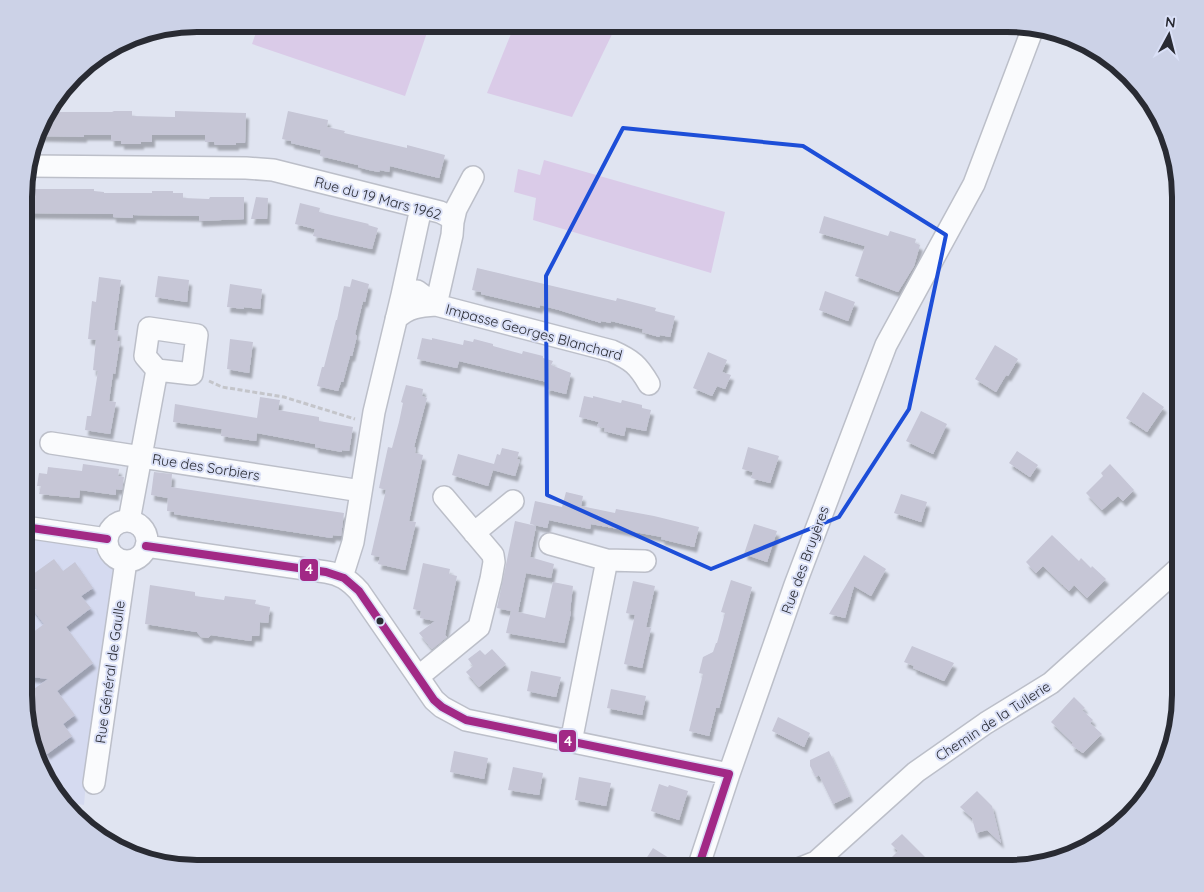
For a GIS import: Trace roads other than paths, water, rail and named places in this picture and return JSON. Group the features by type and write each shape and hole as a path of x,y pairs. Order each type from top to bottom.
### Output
{"street":[{"name":"Rue des Bruyères","path":"701,860 728,774 796,585 886,345 974,184 1030,35"},
{"name":"Rue du 19 Mars 1962","path":"36,166 246,168 273,170 440,212 454,222 436,305"},
{"path":"454,222 456,209 473,177"},
{"path":"342,577 353,542 372,424 421,208"},
{"path":"402,295 416,291 436,305"},
{"path":"396,319 404,311 419,306 436,305"},
{"name":"Impasse Georges Blanchard","path":"436,305 612,351 628,358 640,368 649,384"},
{"path":"129,521 157,370 146,356 149,328 197,334 192,374 157,370"},
{"name":"Rue des Sorbiers","path":"51,443 362,491"},
{"path":"418,677 479,628 494,562 493,556 444,497"},
{"path":"474,533 513,501"},
{"path":"129,521 141,527 147,539 146,546 144,552 139,557 126,561 119,560 110,551 107,539 109,533 117,524 129,521"},
{"path":"33,528 107,539"},
{"path":"550,544 607,560 645,561"},
{"path":"146,546 334,573 342,577 351,582 359,591 434,700 442,708 466,720 728,774"},
{"path":"571,742 607,560"},
{"name":"Rue Général de Gaulle","path":"94,783 126,561"},
{"name":"Chemin de la Tuilerie","path":"818,860 916,772 986,723 1051,683 1171,575"}]}
